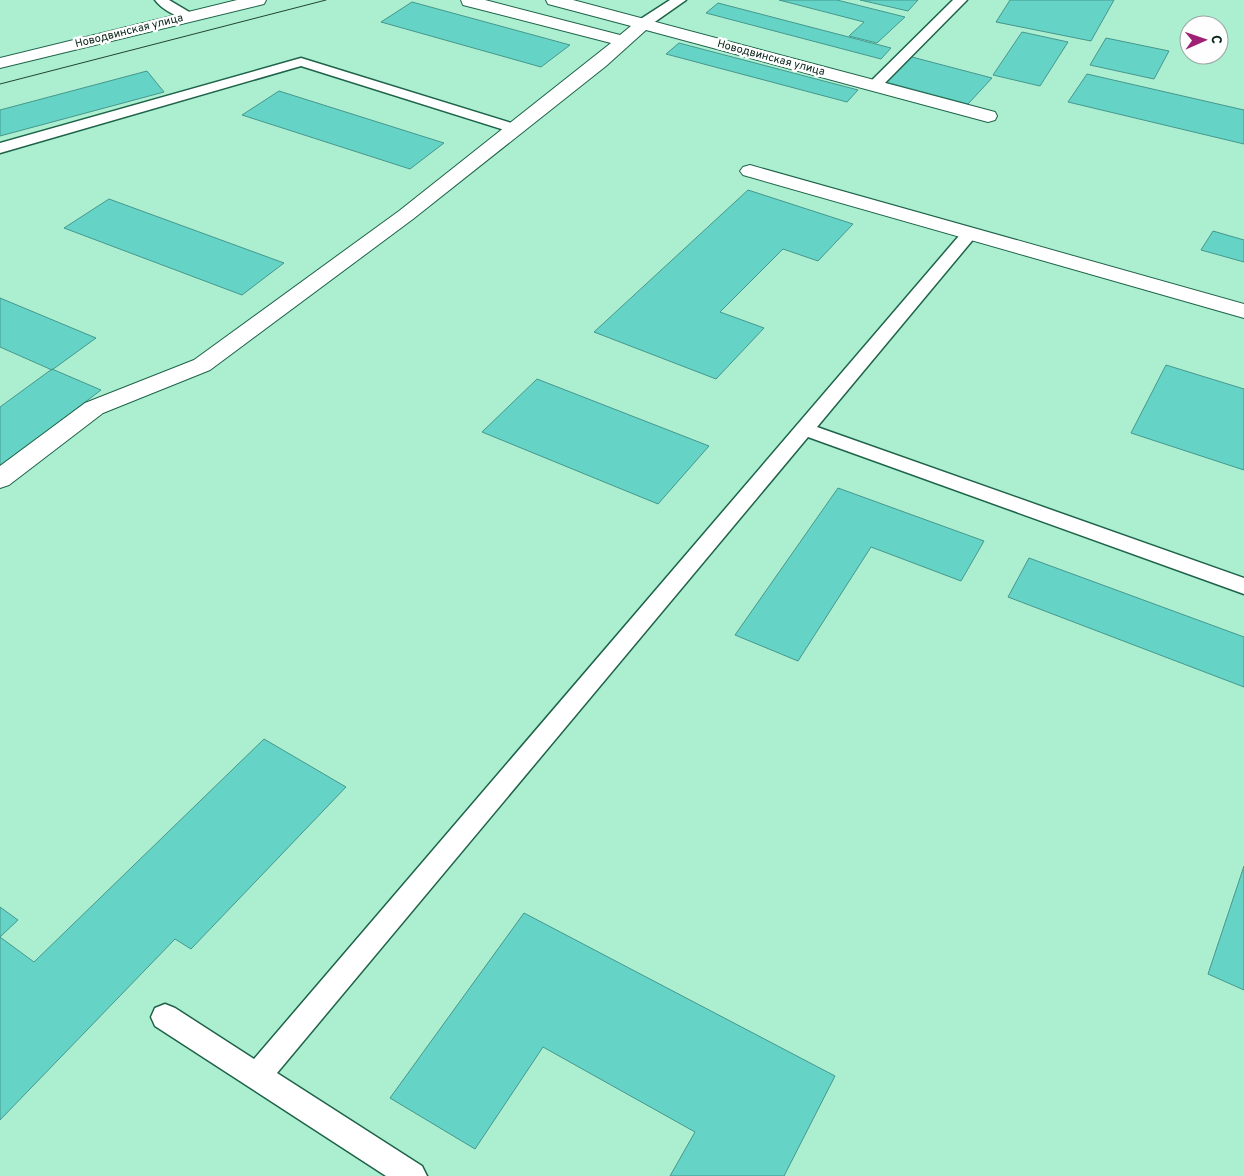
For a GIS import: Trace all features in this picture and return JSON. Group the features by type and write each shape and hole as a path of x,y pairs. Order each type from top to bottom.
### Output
{"street":[{"name":"Новодвинская улица","path":"0,63 258,0"},
{"name":"Новодвинская улица","path":"554,0 988,116"},
{"path":"469,1 622,41"},
{"path":"0,479 94,408 202,365 406,215 600,62 644,23"},
{"path":"750,171 1244,311"}],"lane":[{"path":"162,0 164,3 189,16"},
{"path":"644,23 679,0"},
{"path":"874,86 960,0"},
{"path":"0,148 301,62 516,129"},
{"path":"257,1076 970,233"},
{"path":"804,429 1244,586"},
{"path":"165,1017 412,1176"}],"building":[{"path":"779,0 837,0 905,17 877,43 849,36 864,22"},
{"path":"860,0 918,0 908,11"},
{"path":"1010,0 1114,0 1091,41 996,22"},
{"path":"412,2 570,45 541,67 381,22"},
{"path":"718,3 891,48 881,59 706,13"},
{"path":"1022,32 1068,42 1040,86 993,75"},
{"path":"1106,38 1169,51 1154,79 1090,65"},
{"path":"679,43 858,90 847,102 666,54"},
{"path":"912,57 992,78 968,104 886,82"},
{"path":"147,71 164,92 0,136 0,110"},
{"path":"1087,74 1244,110 1244,144 1068,102"},
{"path":"279,91 444,143 410,169 242,115"},
{"path":"748,190 853,224 818,261 783,249 720,312 764,328 716,379 594,332"},
{"path":"109,199 284,263 242,295 64,228"},
{"path":"1213,231 1244,240 1244,262 1201,250"},
{"path":"0,298 96,338 52,370 0,347"},
{"path":"1166,365 1244,389 1244,470 1131,433"},
{"path":"52,369 101,390 0,467 0,407"},
{"path":"537,379 709,446 658,504 482,432"},
{"path":"838,488 984,541 961,581 871,547 798,661 735,635"},
{"path":"1029,558 1244,637 1244,687 1008,597"},
{"path":"264,739 346,787 191,949 175,939 0,1120 0,937 34,962"},
{"path":"1244,866 1244,990 1208,974"},
{"path":"0,907 18,920 0,937"},
{"path":"524,913 835,1076 784,1176 670,1176 695,1132 543,1047 475,1149 390,1098"}],"tram line":[{"path":"0,84 326,0"}]}
